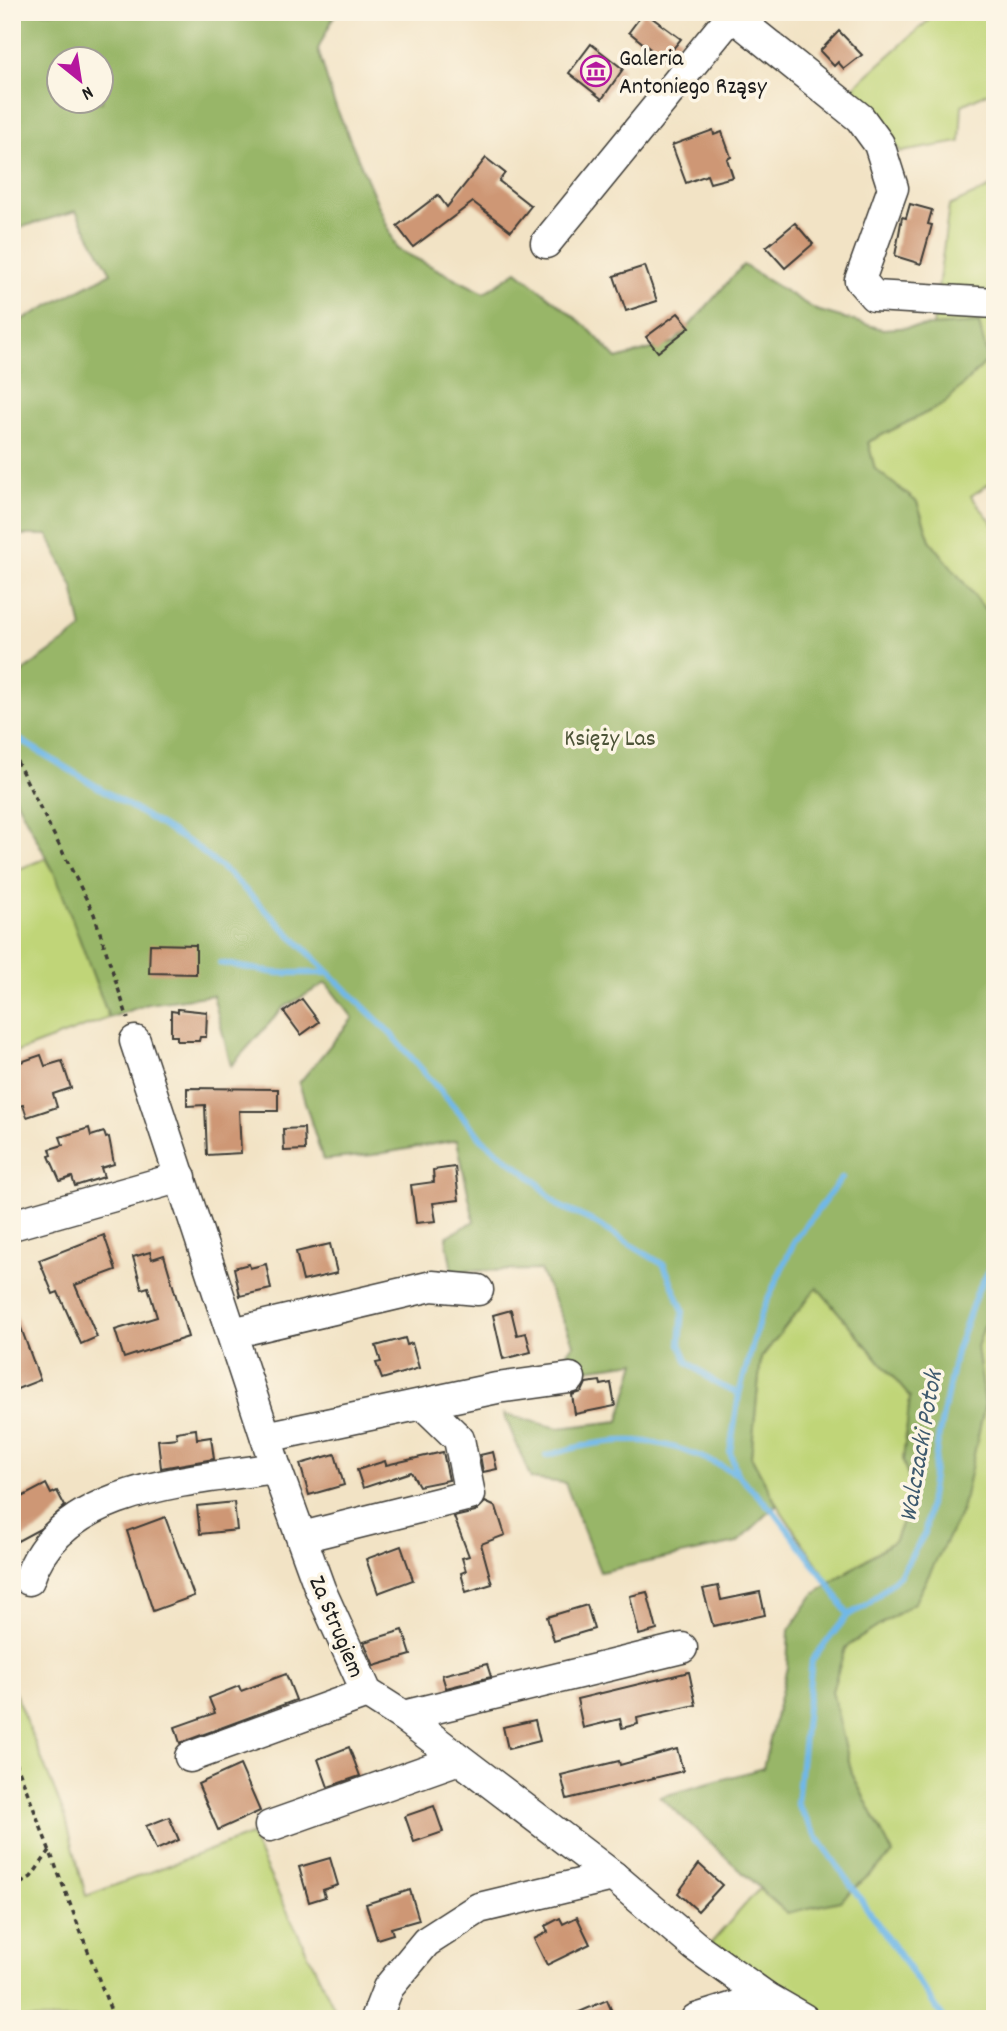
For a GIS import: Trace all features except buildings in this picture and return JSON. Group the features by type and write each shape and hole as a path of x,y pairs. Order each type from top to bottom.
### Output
{"street":[{"path":"546,243 730,14 860,118 879,144 893,188 860,280 874,296 995,303"},
{"name":"Za Strugiem","path":"135,1041 276,1468 320,1588 367,1693 403,1716 613,1876 695,1946 766,1997 804,2019"},
{"path":"12,1225 181,1177"},
{"path":"232,1333 432,1286 478,1290"},
{"path":"266,1437 497,1388 569,1378"},
{"path":"302,1537 470,1495 459,1439 429,1410"},
{"path":"29,1580 36,1559 58,1535 94,1510 124,1494 166,1484 276,1468"},
{"path":"403,1716 682,1648"},
{"path":"190,1757 367,1693"},
{"path":"270,1826 459,1759"},
{"path":"376,2019 388,1988 426,1942 479,1908 613,1876"},
{"path":"696,2019 766,1997"}],"path":[{"path":"12,752 94,914 135,1041"},
{"path":"12,1752 114,2019"},
{"path":"12,1889 32,1877 51,1849"}],"green space":[{"name":"Księży Las","path":"12,12 336,12 318,49 333,100 397,249 484,293 517,271 587,327 617,359 675,342 743,265 816,310 882,329 979,323 988,360 944,404 868,442 875,469 917,502 930,540 995,622 995,1310 989,1312 977,1347 985,1404 962,1510 915,1602 845,1648 832,1691 852,1774 893,1854 840,1901 787,1913 660,1797 763,1768 787,1667 789,1630 813,1595 895,1540 913,1492 903,1461 910,1397 817,1287 761,1358 751,1456 777,1505 737,1543 600,1572 565,1483 531,1479 504,1414 558,1428 619,1421 636,1362 549,1374 574,1344 540,1270 452,1271 446,1237 474,1221 457,1140 373,1155 323,1160 299,1083 353,1018 326,983 283,1008 231,1066 213,995 148,1004 109,1018 56,876 12,792 12,691 22,672 82,629 73,587 48,535 12,535 12,325 111,273 76,211 12,230"},
{"path":"927,12 995,12 995,89 962,105 960,142 901,152 849,91 931,18"},
{"path":"995,185 995,480 971,496 995,526 995,622 930,540 917,502 875,470 868,442 944,404 979,324 933,326 949,206"},
{"path":"46,858 56,876 109,1018 12,1054 12,872"},
{"path":"817,1287 910,1397 903,1461 913,1492 895,1540 830,1583 777,1505 751,1456 761,1358"},
{"path":"995,1310 995,2019 816,2019 710,1944 759,1889 787,1913 893,1854 852,1774 832,1691 845,1648 915,1602 985,1404 977,1347 989,1312"},
{"path":"12,1686 66,1819 86,1896 250,1835 336,2011 322,2019 12,2019"}],"waterway":[{"path":"12,735 195,846 230,875 390,1033 484,1141 535,1180 557,1205 590,1220 664,1265 683,1310 680,1344 688,1362 717,1384 739,1394 730,1452 737,1474 776,1514 831,1587 848,1615"},
{"path":"220,963 276,973 326,973"},
{"path":"739,1394 761,1314 795,1240 842,1178"},
{"name":"Walczacki Potok","path":"944,2019 811,1828 797,1803 812,1660 848,1615 867,1605 900,1575 925,1533 939,1434 956,1352 977,1292 995,1260"},
{"path":"546,1456 598,1443 644,1441 688,1452 737,1474"}],"place":[{"name":"Galeria Antoniego Rząsy","path":"596,71"}]}
